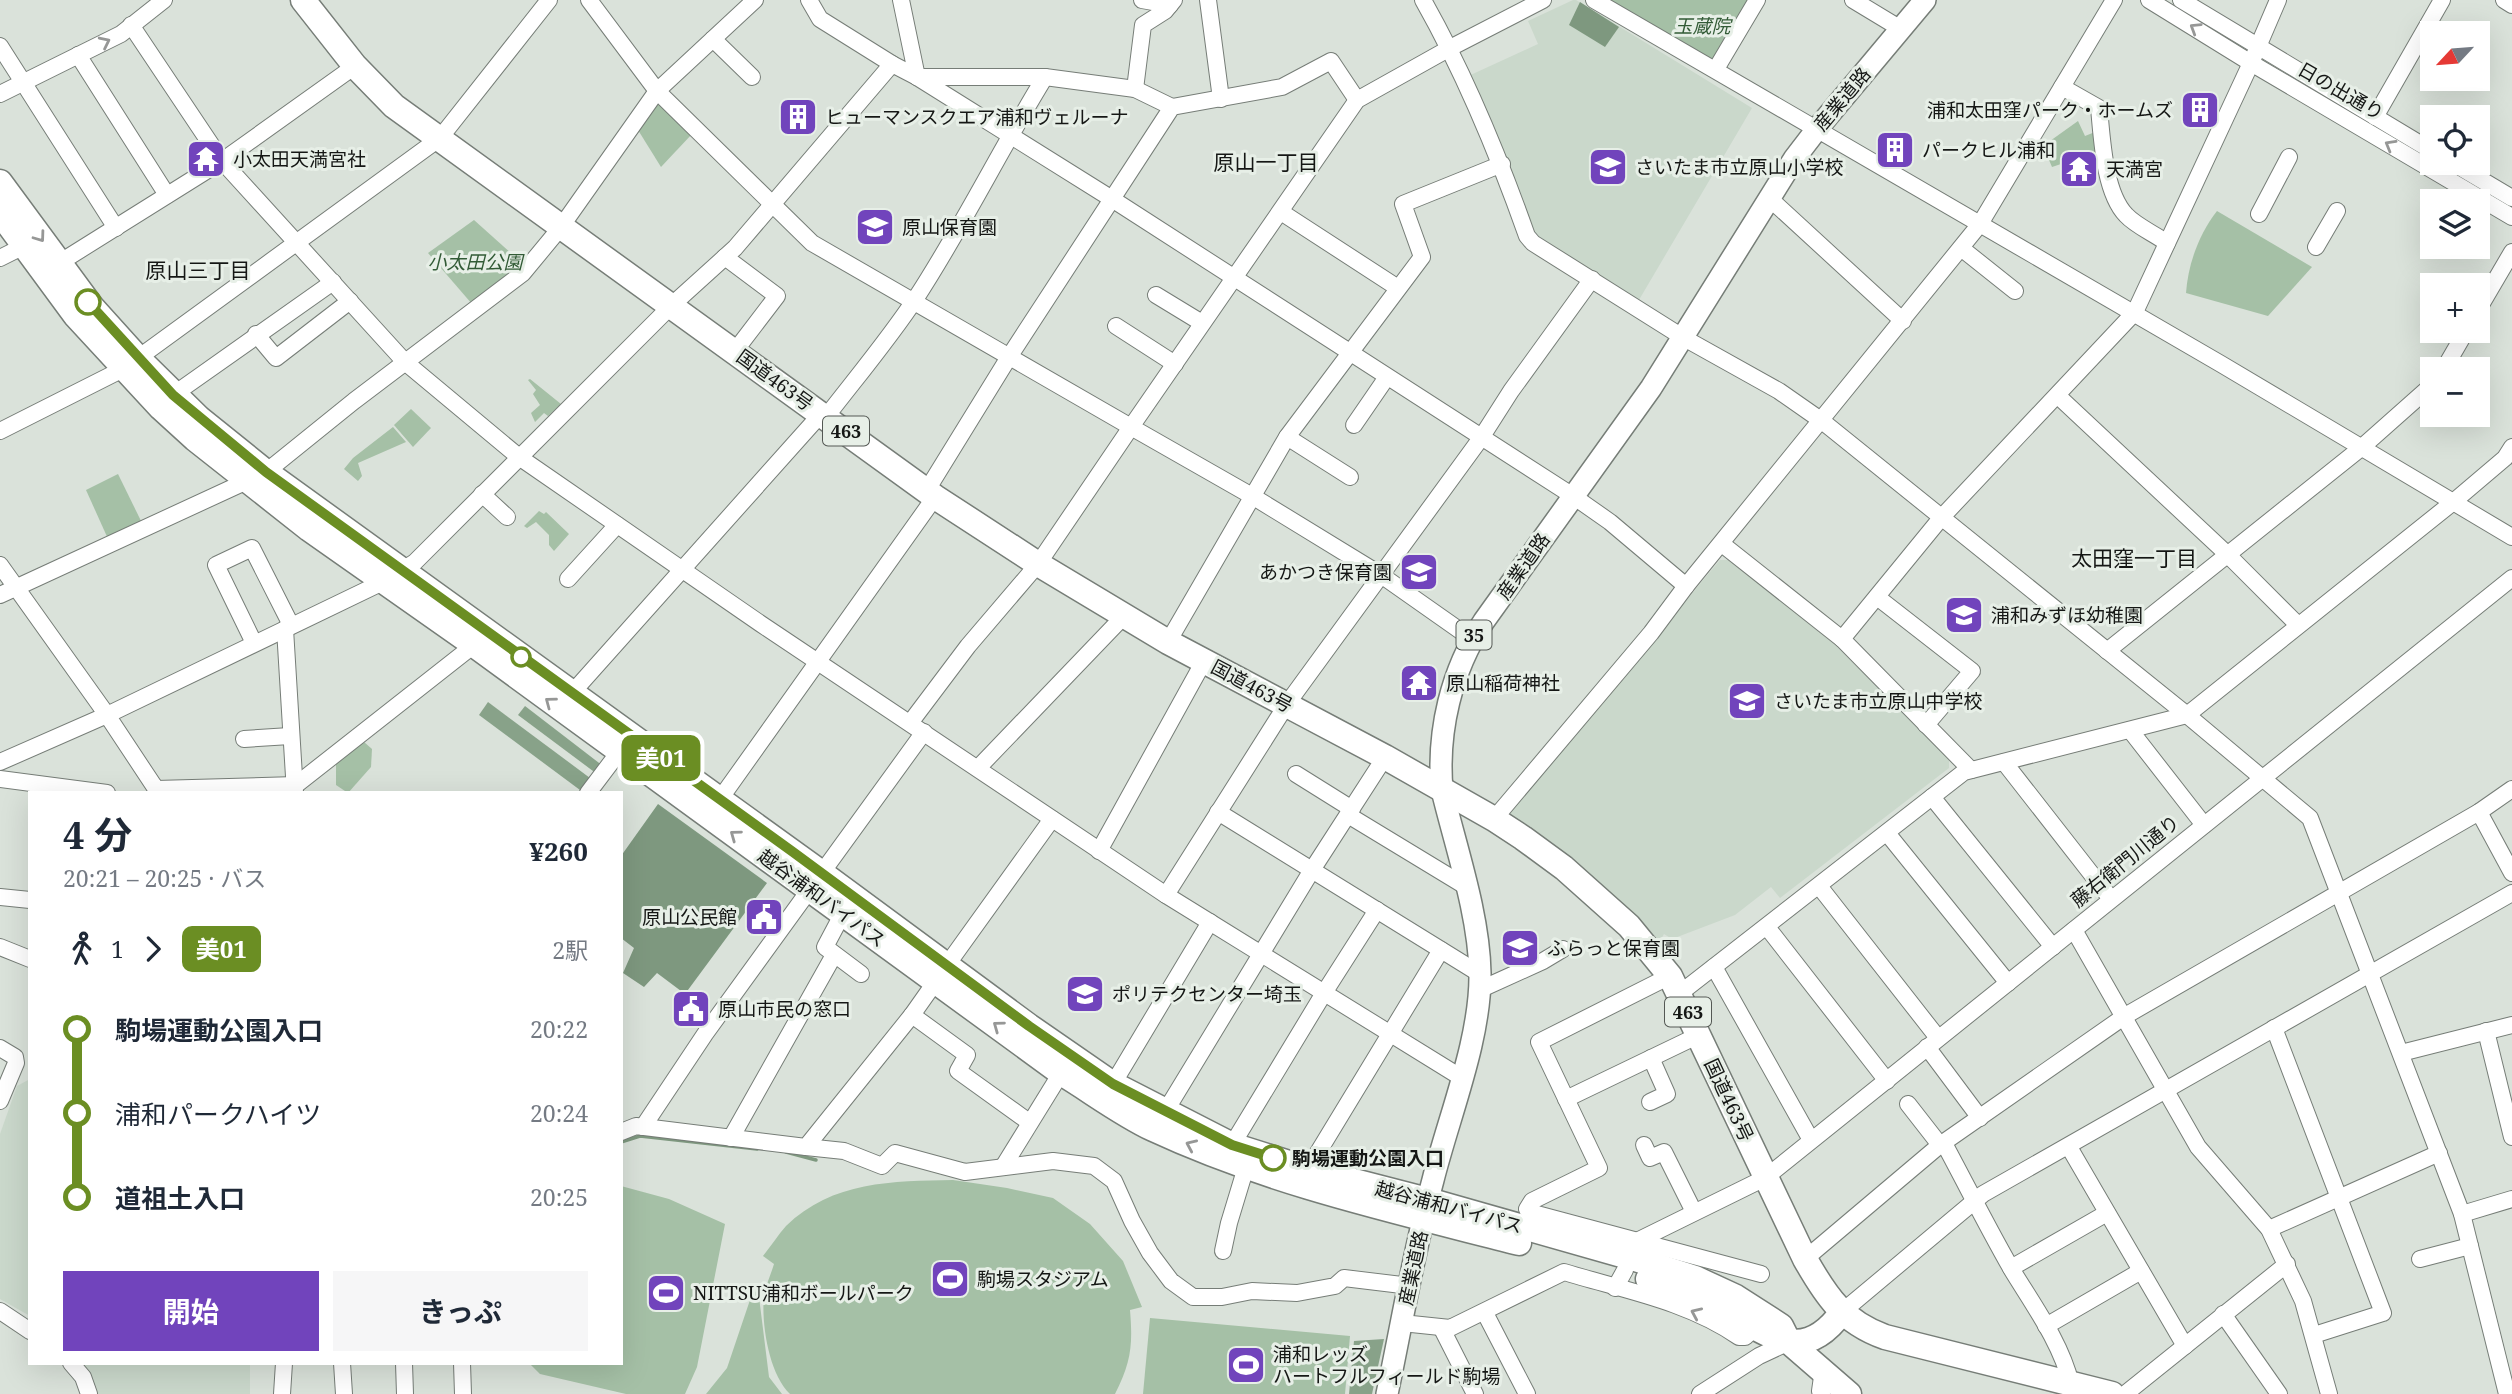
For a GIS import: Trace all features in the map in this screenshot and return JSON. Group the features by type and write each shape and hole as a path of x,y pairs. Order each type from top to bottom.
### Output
{"highway":[{"name":"国道463号","path":"303,0 355,66 394,106 931,493 1038,565 1123,617 1385,757 1494,819 1564,868 1629,926 1674,985 1805,1259 1818,1282 1842,1312 1869,1331 1885,1337 2062,1386 2112,1394"},
{"name":"越谷浦和バイパス","path":"0,182 131,364 187,432 256,477"},
{"name":"越谷浦和バイパス","path":"0,213 75,315 131,364 173,395 309,529 393,576 572,693 625,744 720,799 817,882 843,913 1113,1084 1232,1145 1426,1209 1627,1264 1695,1279 1736,1297 1781,1326 1789,1342 1823,1382 1849,1394"},
{"name":"越谷浦和バイパス","path":"393,576 474,645 625,744 941,973 1061,1073 1150,1127 1246,1167 1287,1182 1426,1209"},
{"name":"越谷浦和バイパス","path":"1627,1264 1772,1338 1789,1342"},
{"path":"1789,1342 1807,1341 1832,1326 1842,1312"}],"main road":[{"name":"産業道路","path":"1387,1394 1426,1209 1462,1077 1480,982 1475,925 1442,790 1441,751 1448,704 1472,639 1651,388 1768,197 1817,129 1925,0"}],"street":[{"path":"0,94 121,34 164,0"},
{"path":"0,431 131,364 440,138 549,0"},
{"path":"589,0 657,92 812,243 1252,496 1381,575 1472,639"},
{"path":"0,596 256,477 523,273 561,227 657,92 755,0"},
{"path":"809,0 820,19 1112,199 1573,496 1610,522 1686,586"},
{"path":"901,0 918,78"},
{"path":"1142,0 1172,3"},
{"path":"1208,0 1221,99"},
{"path":"1423,0 1450,48 1502,164 1527,236 1533,243 1684,338 1779,391 1822,421 2187,715 2310,818 2462,1214 2507,1394"},
{"path":"910,723 968,646 1038,565 1357,100 1542,0"},
{"path":"1594,0 2512,537"},
{"path":"1716,69 1757,0"},
{"path":"1853,0 1901,29"},
{"path":"1494,819 1651,633 1686,586 1980,224 2114,0"},
{"name":"日の出通り","path":"2149,0 2512,217"},
{"name":"日の出通り","path":"2181,0 2420,144"},
{"path":"1842,639 1941,518 2133,314 2251,63 2277,0"},
{"path":"2375,117 2442,0"},
{"path":"2504,0 2512,5"},
{"path":"1135,89 1143,25 1165,11 1172,3"},
{"path":"131,25 222,161 405,362 519,457 818,662 1166,895 1462,1077"},
{"path":"713,39 752,77"},
{"path":"0,46 116,228"},
{"path":"78,55 167,195"},
{"path":"918,78 1045,77 1135,89 1172,107 1282,87 1331,61 1357,100"},
{"path":"0,762 107,715 393,576 415,562 672,305 725,257 892,64"},
{"path":"59,263 222,161 355,66"},
{"path":"572,693 824,415 914,300 957,233 1009,136 1045,77"},
{"path":"2062,87 2099,108 2104,156 2115,196 2126,215 2167,243"},
{"path":"720,799 818,662 931,493 1009,357 1172,107"},
{"path":"2259,214 2290,157"},
{"path":"1168,642 1287,437 1422,257 1403,204 1502,164"},
{"path":"2473,175 2512,198"},
{"path":"1768,197 1903,321"},
{"path":"2316,247 2337,211"},
{"path":"1281,212 1398,288"},
{"path":"0,258 24,246"},
{"path":"1961,248 2015,291"},
{"path":"2490,290 2512,252"},
{"path":"725,257 777,296 735,351"},
{"path":"1166,895 1287,704 1481,438 1511,391 1592,279"},
{"path":"173,395 332,282"},
{"path":"1156,295 1202,323"},
{"path":"257,334 276,358 349,301"},
{"path":"1116,326 1175,364"},
{"path":"1354,425 1387,377"},
{"path":"2058,396 2228,555 2298,625"},
{"path":"2107,651 2361,448 2420,396"},
{"path":"1287,437 1350,477"},
{"path":"1627,1264 1527,1209 1532,1201 1598,1168 1539,1042 1714,967 1965,772 2187,715 2452,503 2505,458 2512,447"},
{"path":"482,494 507,517"},
{"path":"568,579 617,525"},
{"path":"1722,544 1842,639 1971,770"},
{"path":"254,643 216,565 252,548 288,627 290,736 295,789"},
{"path":"0,565 156,789"},
{"name":"藤右衛門川通り","path":"1627,1264 1694,1212 1765,1178 2512,578"},
{"path":"1877,597 1972,671 1926,725"},
{"path":"978,768 1123,617"},
{"path":"148,791 295,789 474,645"},
{"path":"1099,850 1205,661"},
{"path":"2130,730 2204,825"},
{"path":"643,1127 705,1034 924,733"},
{"path":"244,739 290,736"},
{"path":"590,791 625,744"},
{"path":"1165,1112 1312,870 1385,757"},
{"path":"2004,762 2111,899"},
{"path":"1296,774 1465,886"},
{"path":"0,779 76,790"},
{"path":"1805,1259 1940,1145 2125,1016 2479,813 2512,789"},
{"path":"1933,797 2053,947"},
{"path":"1218,812 1441,950 1480,982 1543,961 1563,949"},
{"path":"2479,813 2512,873"},
{"path":"806,1147 912,1015 1052,819"},
{"path":"1887,832 2008,983"},
{"path":"1819,886 1933,1043 1980,1118"},
{"path":"1842,1312 1975,1200 2512,893"},
{"path":"0,897 28,900"},
{"path":"1232,1145 1377,910"},
{"path":"843,913 825,947 861,974"},
{"path":"1113,1084 1210,922"},
{"path":"1767,927 1887,1081"},
{"path":"2074,930 2198,1147 2269,1229 2303,1301 2329,1394"},
{"path":"0,947 28,958"},
{"path":"1308,1170 1441,950"},
{"path":"731,1138 834,955"},
{"path":"1714,967 1811,1140"},
{"path":"912,1015 967,1055 958,1071 1029,1122"},
{"path":"2401,1053 2512,1025"},
{"path":"2274,1028 2383,1313 2314,1335"},
{"path":"2486,1031 2512,1137"},
{"path":"1566,1099 1699,1035"},
{"path":"0,1048 15,1057 16,1063 0,1101"},
{"path":"1650,1102 1667,1094 1651,1058"},
{"path":"1003,1167 1061,1073"},
{"path":"1908,1104 1940,1145 1946,1147 2011,1268 2046,1326 2068,1371 2062,1386"},
{"path":"623,1131 636,1126 844,1150 882,1166 895,1153 975,1172 1053,1160 1094,1166 1114,1181 1150,1253 1171,1281 1193,1297 1222,1297 1252,1291 1297,1293 1335,1286 1344,1278 1409,1286"},
{"path":"1643,1145 1650,1158 1664,1152 1694,1212"},
{"path":"2069,1147 2185,1346"},
{"path":"2269,1229 2439,1153"},
{"path":"1223,1251 1228,1223 1246,1167"},
{"path":"2462,1214 2512,1199"},
{"path":"2011,1268 2107,1213"},
{"path":"2420,1259 2470,1246"},
{"path":"1402,1323 1450,1328 1564,1272 1627,1264 1761,1274"},
{"path":"2125,1394 2287,1264"},
{"path":"2046,1326 2141,1271"},
{"path":"0,1311 28,1330"},
{"path":"1485,1313 1527,1394"},
{"path":"2223,1314 2280,1394"},
{"path":"1442,1329 1475,1394"},
{"path":"1700,1394 1759,1356 1789,1342"},
{"path":"73,1365 83,1377 89,1394"},
{"path":"282,1394 284,1365"},
{"path":"342,1365 344,1394"},
{"path":"404,1365 405,1394"},
{"path":"462,1365 463,1394"}],"shaded area":[{"name":"さいたま市立原山小学校","path":"1573,0 1752,108 1636,305 1520,226 1464,78 1538,44 1528,21"},
{"path":"1580,2 1619,27 1605,47 1569,25"},
{"name":"さいたま市立原山中学校","path":"1720,560 1729,560 1834,644 1949,759 1949,768 1780,898 1771,887 1735,915 1672,939 1664,934 1659,943 1633,912 1508,813"},
{"path":"488,702 590,778 580,790 479,715"},
{"path":"525,706 603,766 597,774 518,715"},
{"path":"658,804 767,883 685,994 657,973 644,987 623,973 634,948 623,940 623,853"},
{"path":"28,1080 28,1315 0,1299 0,1134 17,1086"},
{"path":"1384,1339 1372,1394 1349,1394 1354,1341"},
{"path":"84,1365 250,1365 250,1394 97,1394"}],"green space":[{"name":"玉蔵院","path":"1604,0 1751,0 1715,63"},
{"path":"658,103 692,134 661,167 638,130"},
{"path":"2078,121 2085,136 2095,132 2095,156 2064,170 2061,164 2052,167 2043,146"},
{"path":"2217,211 2312,267 2268,316 2186,293 2196,250"},
{"name":"小太田公園","path":"474,220 523,264 472,304 428,253"},
{"path":"528,380 561,404 548,416 544,413 535,422 531,413 540,405 533,394 536,390"},
{"path":"411,409 431,428 413,447 394,425"},
{"path":"393,427 406,442 358,463 362,476 358,481 344,469 353,458"},
{"path":"118,474 143,525 109,541 86,490"},
{"path":"539,511 544,514 546,512 569,534 554,551 549,545 549,535 536,522 527,528 524,526"},
{"path":"364,742 372,749 371,767 350,791 336,785 336,760"},
{"name":"駒場スタジアム","path":"953,1180 1053,1198 1090,1224 1123,1261 1142,1307 1130,1310 1130,1354 1115,1394 790,1394 772,1362 765,1334 763,1307 774,1264 763,1256 780,1233 804,1211 843,1192 886,1183"},
{"name":"NITTSU浦和ボールパーク","path":"623,1187 669,1199 725,1224 697,1367 685,1394 626,1394 540,1374 531,1365 623,1365"},
{"path":"758,1289 769,1377 782,1394 706,1394 727,1368 751,1297"},
{"name":"浦和レッズ ハートフルフィールド駒場","path":"1150,1318 1350,1336 1345,1394 1143,1394"}],"waterway":[{"path":"623,1141 640,1136 757,1149"},
{"path":"786,1152 816,1160"}],"bus line":[{"name":"美01","path":"88,302 173,395 266,472 793,852 1029,1026 1113,1084 1232,1145 1273,1158"}],"place":[{"name":"浦和太田窪パーク・ホームズ","path":"2200,110"},
{"name":"ヒューマンスクエア浦和ヴェルーナ","path":"798,117"},
{"name":"パークヒル浦和","path":"1895,150"},
{"name":"小太田天満宮社","path":"206,159"},
{"name":"さいたま市立原山小学校","path":"1608,167"},
{"name":"天満宮","path":"2079,169"},
{"name":"原山保育園","path":"875,227"},
{"name":"あかつき保育園","path":"1419,572"},
{"name":"浦和みずほ幼稚園","path":"1964,615"},
{"name":"原山稲荷神社","path":"1419,683"},
{"name":"さいたま市立原山中学校","path":"1747,701"},
{"name":"原山公民館","path":"764,917"},
{"name":"ふらっと保育園","path":"1520,948"},
{"name":"ポリテクセンター埼玉","path":"1085,994"},
{"name":"原山市民の窓口","path":"691,1009"},
{"name":"駒場運動公園入口","path":"1273,1158"},
{"name":"駒場スタジアム","path":"950,1279"},
{"name":"NITTSU浦和ボールパーク","path":"666,1293"},
{"name":"浦和レッズ ハートフルフィールド駒場","path":"1246,1365"}],"district":[{"name":"原山一丁目","path":"1266,162"},
{"name":"原山三丁目","path":"198,270"},
{"name":"太田窪一丁目","path":"2134,558"}]}
